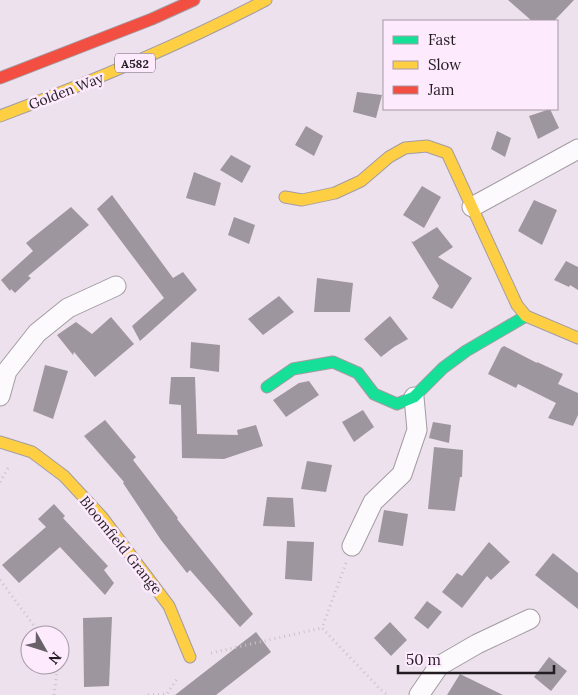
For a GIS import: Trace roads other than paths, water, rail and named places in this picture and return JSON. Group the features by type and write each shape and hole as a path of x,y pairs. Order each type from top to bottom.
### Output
{"main road":[{"name":"A582","path":"0,78 143,23 194,0"},
{"name":"Golden Way","path":"0,116 98,79 218,26 266,0"},
{"path":"285,197 302,200 335,194 361,181 389,157 404,148 427,146 447,154 511,295 526,316 578,338"},
{"path":"267,387 293,369 332,362 358,374 374,394 397,404 414,397 443,368 466,351 526,316"},
{"name":"Bloomfield Grange","path":"0,442 32,452 64,476 102,517 169,606 190,657"}],"street":[{"path":"472,207 578,149"},
{"path":"0,396 7,371 38,333 68,308 116,286"},
{"path":"352,546 373,502 402,474 417,430 414,397"},
{"path":"419,695 439,666 477,644 530,619"}]}
